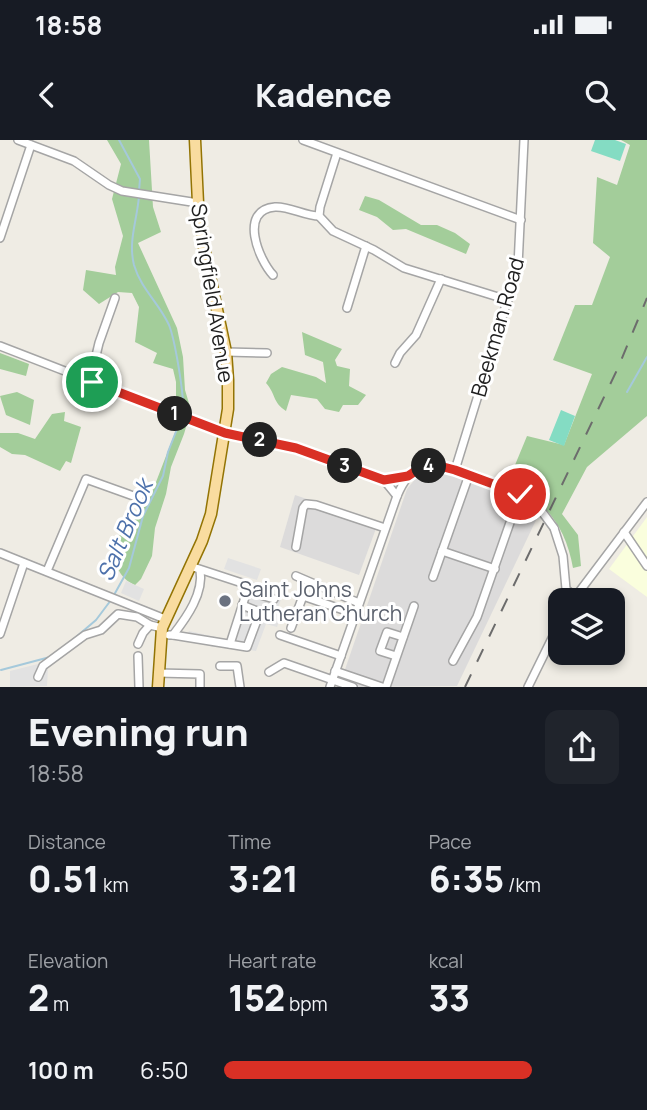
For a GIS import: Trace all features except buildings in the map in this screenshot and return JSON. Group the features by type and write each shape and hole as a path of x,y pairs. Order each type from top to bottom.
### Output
{"main road":[{"name":"Springfield Avenue","path":"158,687 165,629 195,568 211,514 225,433 228,380 226,352 204,248 198,203 195,140"}],"street":[{"path":"18,140 74,161 122,191 198,203"},
{"path":"303,140 522,220"},
{"name":"Beekman Road","path":"455,470 518,266 524,140"},
{"path":"0,238 31,145"},
{"path":"319,216 322,197 337,153"},
{"path":"273,275 264,265 254,237 254,226 260,216 269,209 279,207 304,215 319,216 333,231 404,268 509,300"},
{"path":"346,308 366,246"},
{"path":"395,363 416,335 441,279"},
{"path":"90,381 115,298"},
{"path":"0,346 225,433 296,448 384,480 408,476 427,466 436,465 520,494 540,509 554,528 564,556 566,588"},
{"path":"226,352 267,354"},
{"path":"433,577 469,475"},
{"path":"333,679 397,496 408,476"},
{"path":"47,571 86,479 139,498"},
{"path":"384,480 397,496"},
{"path":"453,661 477,617 520,494"},
{"path":"582,588 647,502"},
{"path":"296,547 303,508 306,505 316,505 386,528"},
{"path":"624,531 647,566"},
{"path":"442,551 495,569"},
{"path":"0,553 113,598 165,629"},
{"path":"0,634 24,563"},
{"path":"195,568 242,583 247,591 274,599"},
{"path":"195,568 202,584"},
{"path":"192,637 185,629 184,621 202,584 212,573"},
{"path":"296,576 359,603"},
{"path":"230,644 247,591"},
{"path":"291,628 303,596 355,614"},
{"path":"38,677 43,666 85,635 101,630 118,614 137,617 150,625 192,637 247,648 259,615 257,611 242,606"},
{"path":"333,679 384,687 414,606"},
{"path":"165,629 184,621"},
{"path":"138,644 143,632 150,625"},
{"path":"396,656 380,651 387,632 402,637"},
{"path":"280,635 341,656"},
{"path":"528,687 548,646"},
{"path":"138,656 139,687"},
{"path":"269,672 284,663 353,687"},
{"path":"220,666 237,666 240,687"},
{"path":"159,673 200,674 200,687"}],"shaded area":[{"path":"429,472 444,472 505,493 532,510 537,518 457,686 339,687 407,489 416,478"},
{"path":"295,495 378,523 359,575 280,547"},
{"path":"647,517 647,597 609,569"},
{"path":"228,558 261,569 257,580 224,569"},
{"path":"126,581 144,589 139,601 121,593"},
{"path":"253,582 283,593 278,608 283,610 277,627 266,624 256,651 214,647 186,640 189,631 229,640 245,591"},
{"path":"46,662 47,686 10,687 10,671"}],"green space":[{"path":"107,140 149,140 153,207 161,232 138,243 177,328 183,357 185,390 191,410 171,467 155,528 152,556 141,579 135,585 119,571 114,551 115,537 125,533 151,495 176,430 176,382 173,369 153,363 157,353 135,342 139,307 132,293 118,292 99,304 83,290 86,270 116,275 115,267 123,236 112,199 121,164"},
{"path":"595,140 615,140 626,144 620,161 591,151"},
{"path":"621,140 647,140 647,416 587,467 562,514 578,535 581,566 573,568 565,540 552,516 533,497 508,482 527,436 564,445 592,374 553,360 575,305 592,305 610,257 593,243 597,177 617,185 630,145"},
{"path":"365,196 379,200 421,225 437,225 455,233 470,244 466,254 406,229 393,230 377,217 359,210"},
{"path":"302,332 342,349 335,360 337,366 350,369 349,386 366,395 358,405 343,405 339,412 325,409 317,399 291,395 286,411 278,404 266,383 271,374 282,367 316,377 326,383 323,362 305,355"},
{"path":"0,353 29,364 26,376 0,369"},
{"path":"17,392 34,400 30,425 6,415 0,396"},
{"path":"561,410 575,416 564,446 549,440"},
{"path":"65,412 64,421 81,427 71,463 66,461 60,471 0,447 0,433 18,433 35,439 52,414"}],"waterway":[{"name":"Salt Brook","path":"119,140 140,179 139,191"},
{"name":"Salt Brook","path":"139,196 132,256 141,281 169,325 179,367 183,410"},
{"path":"627,392 647,357"},
{"name":"Salt Brook","path":"114,595 129,568 143,516 163,476 168,452 179,424"},
{"name":"Salt Brook","path":"69,643 96,620 111,600"},
{"name":"Salt Brook","path":"1,670 50,657"}],"railway":[{"path":"465,687 617,370 647,298"}],"place":[{"name":"Saint Johns Lutheran Church","path":"225,601"}],"route":[{"path":"92,382 225,433 296,448 384,480 408,476 420,468 436,465 520,494"}]}
